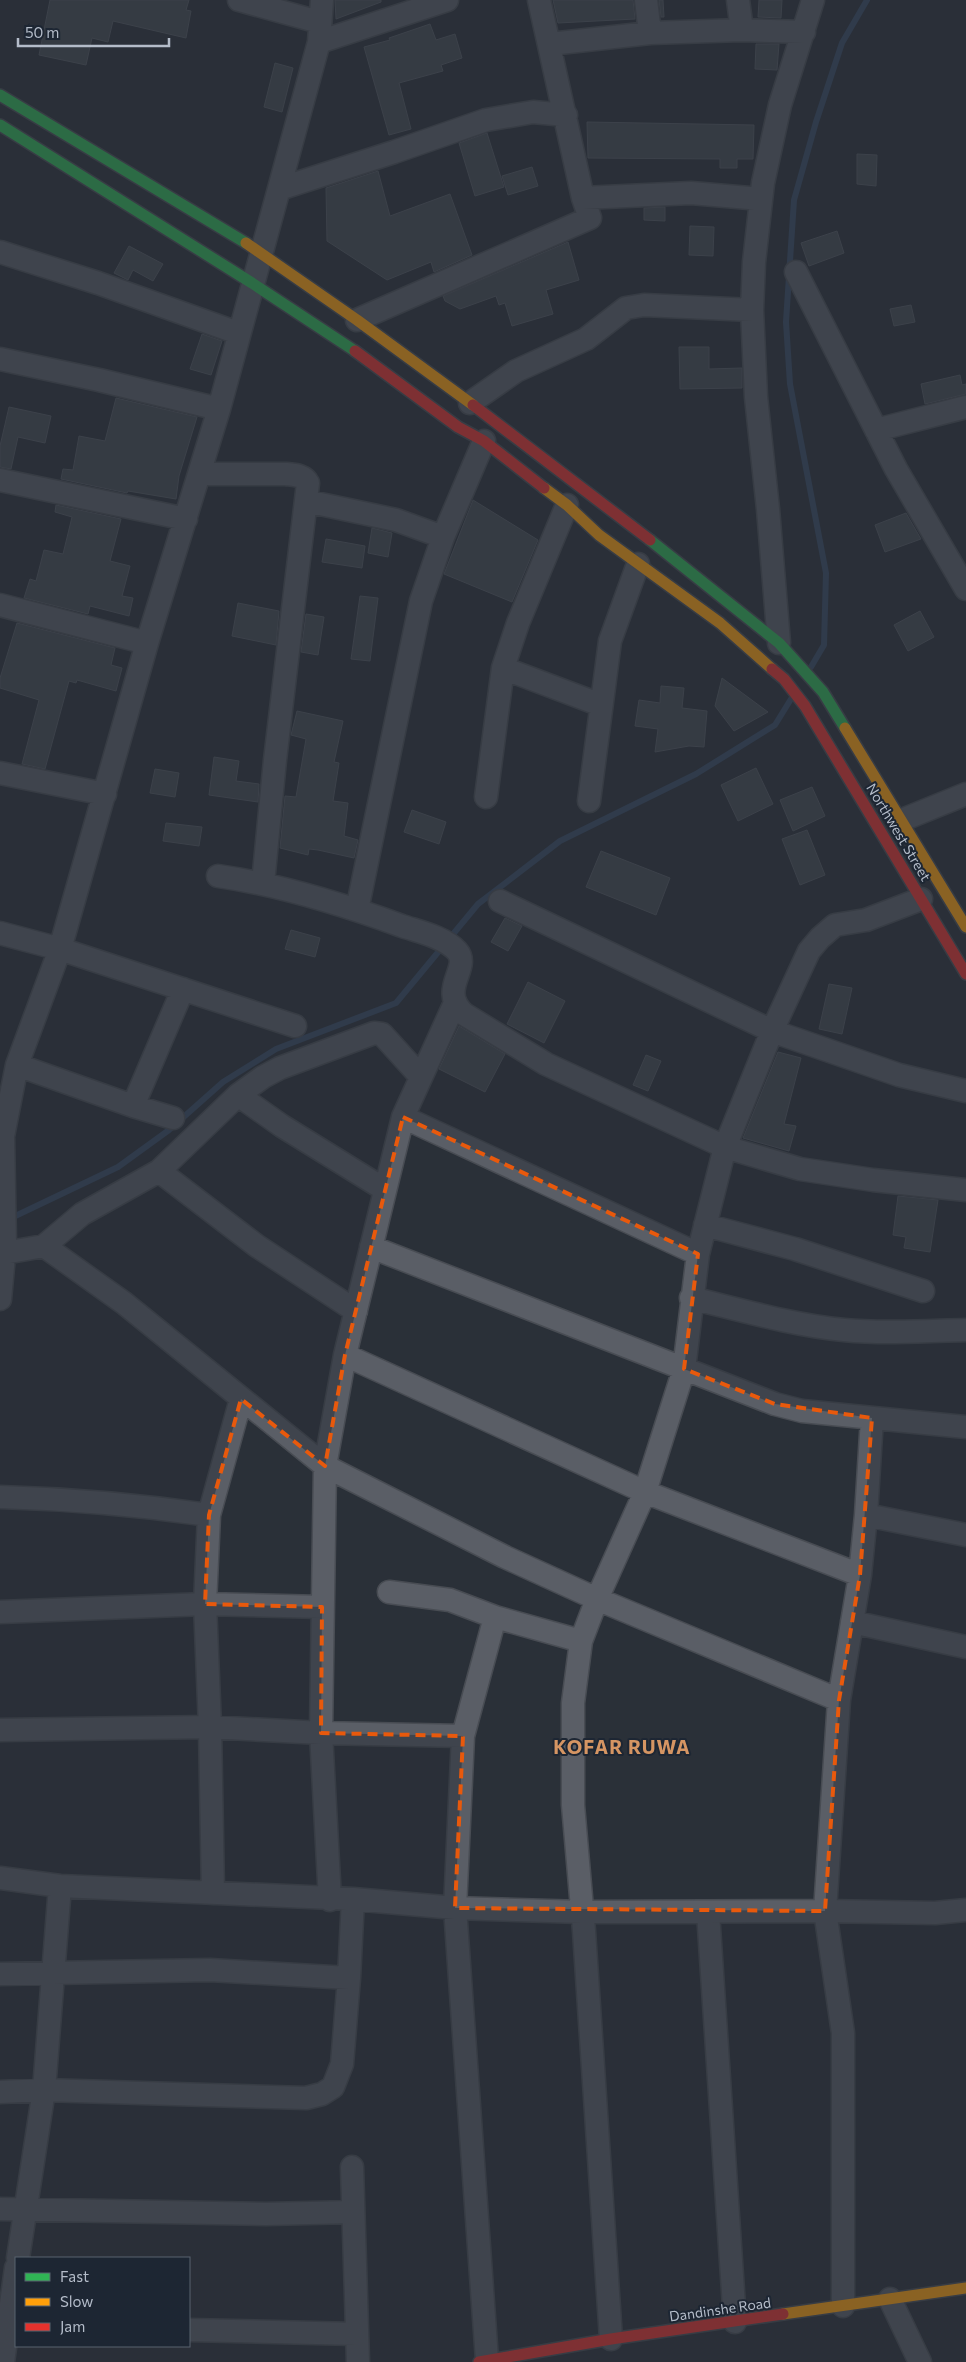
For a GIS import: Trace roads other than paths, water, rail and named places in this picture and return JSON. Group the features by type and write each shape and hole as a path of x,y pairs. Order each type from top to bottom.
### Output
{"main road":[{"name":"Northwest Street","path":"0,95 262,253 470,403 713,589 779,644 823,692 966,927"},
{"name":"Northwest Street","path":"0,125 252,283 365,358 458,427 484,441 566,505 599,535 720,623 784,679 805,706 966,974"},
{"name":"Dandinshe Road","path":"483,2361 611,2339 966,2288"}],"street":[{"path":"239,0 319,32 447,0"},
{"path":"0,1299 3,1258 3,1136 17,1065 60,949 147,642 219,409 238,332 262,253 319,32 322,0"},
{"path":"357,320 590,218 583,198 539,0"},
{"path":"646,0 650,33"},
{"path":"738,0 742,30"},
{"path":"779,644 768,509 756,397 752,310 754,262 761,199 780,105 813,0"},
{"path":"550,44 650,33 742,30 804,32"},
{"path":"278,189 486,120 533,112 566,115"},
{"path":"583,198 691,193 761,199"},
{"path":"0,252 98,283 238,332"},
{"path":"796,272 896,469 966,590"},
{"path":"470,403 516,371 586,339 626,308 644,305 752,310"},
{"path":"0,359 99,380 219,409"},
{"path":"876,430 966,406"},
{"path":"357,910 421,602 443,537 484,441"},
{"path":"200,474 298,475 306,479 308,483 275,760 263,883"},
{"path":"0,480 186,519"},
{"path":"306,501 396,520 443,537"},
{"path":"486,797 503,668 518,623 566,505"},
{"path":"589,801 610,641 638,564"},
{"path":"0,605 147,642"},
{"path":"503,668 601,704"},
{"path":"0,772 105,794"},
{"path":"902,820 966,794"},
{"path":"218,876 263,883 357,910 447,944 461,961 452,994 454,1005 402,1117 345,1355 326,1466 321,1733 330,1900"},
{"path":"611,2339 574,1805 573,1703 581,1641 597,1599 645,1492 684,1369 691,1298 698,1254 725,1147 772,1031 810,951 820,938 835,925 866,920 921,899"},
{"path":"500,901 772,1031 899,1076 966,1091"},
{"path":"0,933 60,949 295,1026"},
{"path":"133,1106 183,989"},
{"path":"454,1005 464,1014 546,1064 725,1147 800,1168 873,1180 966,1190"},
{"path":"3,1258 44,1246 82,1214 159,1171 238,1095 263,1077 280,1068 374,1034 382,1034 421,1077"},
{"path":"17,1065 133,1106 173,1118"},
{"path":"238,1095 282,1126 384,1189"},
{"path":"402,1117 698,1254"},
{"path":"159,1171 257,1246 356,1311"},
{"path":"705,1225 795,1249 923,1291"},
{"path":"44,1246 124,1303 326,1466 505,1557 597,1599 839,1700"},
{"path":"371,1247 775,1404 802,1411 966,1427"},
{"path":"691,1298 764,1316 843,1330 877,1332 966,1330"},
{"path":"345,1355 645,1492 860,1575"},
{"path":"213,1892 210,1727 205,1604 209,1515 241,1398"},
{"path":"843,2306 842,2033 825,1911 839,1700 860,1575 872,1418"},
{"path":"0,1497 91,1500 209,1515"},
{"path":"866,1515 966,1535"},
{"path":"389,1592 450,1600 495,1617 581,1641"},
{"path":"0,1612 205,1604 322,1607"},
{"path":"483,2361 455,1908 463,1736 495,1617"},
{"path":"852,1622 966,1647"},
{"path":"0,1730 210,1727 321,1733 463,1736"},
{"path":"0,1878 60,1886 213,1892 330,1900 353,1899 455,1908 582,1912 825,1911 935,1913 966,1910"},
{"path":"18,2257 44,2090 55,1972 60,1886"},
{"path":"0,2092 44,2090 306,2098 322,2094 333,2087 342,2064 353,1899"},
{"path":"708,1912 735,2322"},
{"path":"0,1974 210,1970 349,1978"},
{"path":"352,2167 358,2362"},
{"path":"0,2209 266,2214 353,2212"},
{"path":"3,2362 15,2275"},
{"path":"890,2299 920,2362"},
{"path":"190,2330 356,2334"}],"waterway":[{"path":"811,667 824,645 826,573 790,384 786,322 794,200 816,122 842,43 867,0"},
{"path":"9,1219 118,1167 169,1130 223,1082 276,1049 396,1003 478,904 560,841 696,774 775,725 791,699"}],"district":[{"name":"KOFAR RUWA","path":"622,1746"}]}
